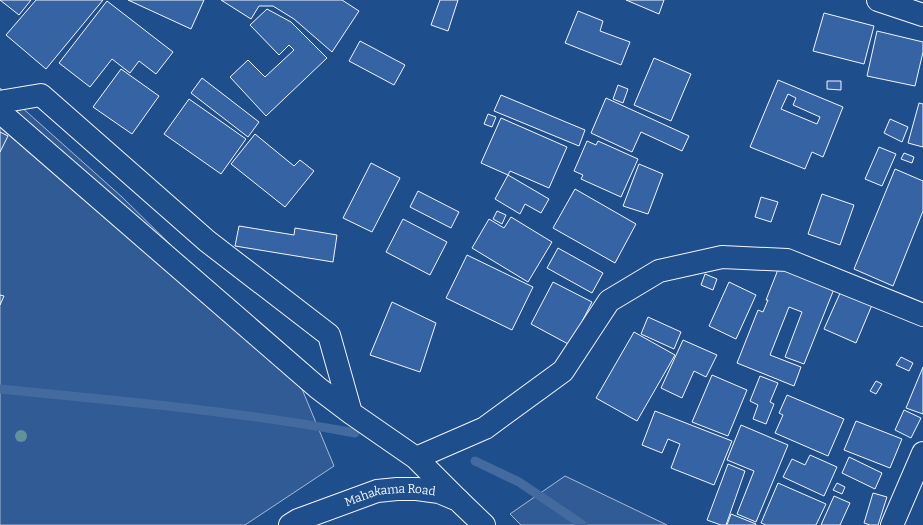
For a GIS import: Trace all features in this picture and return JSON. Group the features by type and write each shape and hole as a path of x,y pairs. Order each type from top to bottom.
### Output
{"street":[{"path":"878,0 923,15"},
{"path":"0,102 41,95 207,241 329,335 351,413"},
{"path":"0,112 318,388 416,458 458,500"},
{"path":"416,458 486,428 563,371 609,300 659,271 722,257 787,260 923,315"},
{"path":"892,525 923,453"},
{"name":"Mahakama Road","path":"290,525 298,520 376,491 397,489 417,489 439,492 458,500 484,525"}],"shaded area":[{"path":"0,88 122,197 237,310 287,353 334,466 245,525 0,525"},
{"path":"565,476 667,525 521,525 510,514"}],"building":[{"path":"0,0 31,0 19,15"},
{"path":"36,0 103,0 46,69 6,35"},
{"path":"128,0 204,0 191,29"},
{"path":"221,0 342,0 359,11 332,52 294,19 273,6 259,6 251,19"},
{"path":"440,0 458,0 448,31 431,25"},
{"path":"626,0 664,0 659,14"},
{"path":"107,1 173,52 156,74 139,61 130,73 112,59 90,87 59,63"},
{"path":"267,9 291,22 327,58 266,116 230,77 248,60 265,77 294,50 289,45 279,55 250,25"},
{"path":"578,11 603,21 600,31 630,42 621,65 565,43"},
{"path":"824,13 874,26 864,64 813,51"},
{"path":"877,31 923,42 923,52 915,86 867,76"},
{"path":"360,41 405,65 394,85 349,61"},
{"path":"654,58 691,74 671,121 634,105"},
{"path":"121,69 159,96 132,134 93,107"},
{"path":"202,78 259,122 248,137 191,93"},
{"path":"778,80 843,107 823,157 812,152 805,169 750,147","holes":["788,94 796,98 793,105 820,117 817,124 781,109"]},
{"path":"827,81 841,81 841,90 827,89"},
{"path":"618,85 628,89 623,103 613,99"},
{"path":"501,95 585,130 579,146 494,111"},
{"path":"606,98 689,136 682,151 641,132 632,152 591,133"},
{"path":"189,99 246,139 221,174 164,134"},
{"path":"919,103 923,104 923,147 908,143"},
{"path":"488,114 496,117 492,127 484,124"},
{"path":"501,118 567,147 549,188 510,171 508,175 481,163"},
{"path":"890,119 908,127 902,142 884,133"},
{"path":"0,132 8,136 0,152"},
{"path":"255,134 294,166 300,160 314,171 285,207 231,164"},
{"path":"587,141 596,145 598,141 638,159 621,197 581,179 583,175 574,171"},
{"path":"879,147 896,154 882,186 865,179"},
{"path":"904,153 914,157 912,163 901,159"},
{"path":"371,163 400,178 372,232 343,218"},
{"path":"639,164 663,174 648,214 623,206"},
{"path":"895,169 923,181 923,211 893,286 854,269"},
{"path":"508,175 549,199 541,213 525,204 520,214 495,199"},
{"path":"575,189 636,224 615,263 553,228"},
{"path":"418,191 459,212 451,228 410,207"},
{"path":"822,194 854,205 840,245 808,234"},
{"path":"761,197 778,202 771,222 755,217"},
{"path":"497,211 506,215 502,224 493,219"},
{"path":"511,217 552,242 528,282 472,248 489,219 504,228"},
{"path":"403,219 447,242 430,275 386,252"},
{"path":"239,226 294,235 295,228 337,235 333,262 235,246"},
{"path":"558,248 603,273 592,293 547,268"},
{"path":"467,255 533,287 512,330 446,298"},
{"path":"779,267 834,289 804,364 785,357 802,312 789,307 770,355 801,367 794,386 737,363 758,310 763,312"},
{"path":"705,274 717,279 713,290 701,285"},
{"path":"553,282 592,302 570,345 531,324"},
{"path":"729,282 756,295 736,339 709,326"},
{"path":"841,291 872,305 856,343 824,329"},
{"path":"0,295 4,296 0,305"},
{"path":"392,302 436,323 420,372 370,355"},
{"path":"648,317 681,332 674,349 641,334"},
{"path":"634,332 675,355 637,421 596,398"},
{"path":"683,340 717,355 706,377 694,371 682,398 661,388"},
{"path":"901,357 913,363 909,371 896,365"},
{"path":"923,367 923,414 906,408"},
{"path":"712,375 747,390 728,436 692,422"},
{"path":"760,376 778,383 770,402 774,404 766,424 753,419 758,405 750,401"},
{"path":"876,381 882,384 876,394 870,391"},
{"path":"787,395 844,419 828,456 775,433 783,415 779,413"},
{"path":"904,410 921,418 911,438 895,430"},
{"path":"655,411 732,441 714,485 671,468 680,444 668,439 662,453 642,445"},
{"path":"856,421 902,439 890,468 844,450"},
{"path":"741,425 788,445 756,522 737,514 754,471 727,460"},
{"path":"810,455 837,467 824,496 783,477 792,459 805,465"},
{"path":"849,457 882,473 875,489 842,473"},
{"path":"728,464 745,471 726,525 721,525 707,520"},
{"path":"778,483 826,504 816,525 766,525 761,523"},
{"path":"837,483 845,487 842,494 833,490"},
{"path":"873,493 887,497 878,525 864,523"},
{"path":"834,496 850,503 840,525 821,525"},
{"path":"731,514 756,524 756,525 727,525"}],"waterway":[{"path":"0,389 134,402 223,413 311,425 355,433"},
{"path":"475,461 519,482 583,525"}]}
